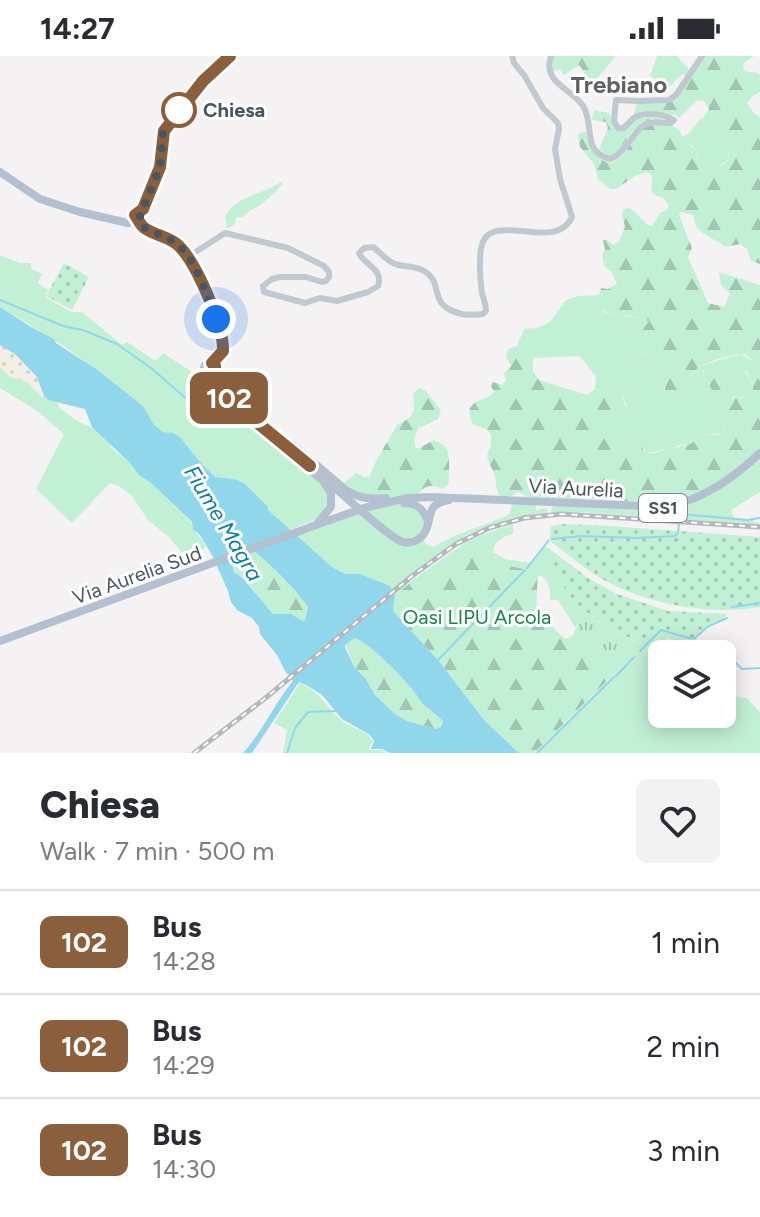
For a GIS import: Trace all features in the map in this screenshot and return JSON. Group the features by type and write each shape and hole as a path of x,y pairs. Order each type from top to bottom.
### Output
{"main road":[{"path":"137,220 160,167 164,131 203,81 230,56"},
{"path":"0,172 40,199 118,221 137,220 173,241 188,257 223,339 221,359 212,368 215,382 242,410 278,438 293,445 356,496 373,499 416,495 431,497"},
{"path":"278,438 288,451 399,540 409,542 422,537 432,510 442,502 468,499"},
{"name":"Via Aurelia","path":"468,499 668,507 709,493 760,453"},
{"path":"307,466 331,493 331,507 316,525"},
{"name":"Via Aurelia Sud","path":"0,641 364,508 408,498 468,499"},
{"path":"379,504 414,504 422,509 428,521"}],"street":[{"path":"188,257 225,233 288,248 324,266 329,277 322,282 300,276 272,279 263,286 264,292 305,303 320,298 337,301 378,286 377,271 359,253 364,248 373,247 394,264 427,273 435,283 439,301 447,310 464,315 483,314 487,307 480,265 481,246 485,238 503,229 553,232 567,225 572,217 560,179 555,149 558,123 547,114 512,56"},
{"path":"551,56 551,76 583,107 591,143 601,157 610,159 632,140 637,129 646,124 673,122 673,118 668,116 642,115 624,128 618,128 614,121 616,100 664,102 672,99 702,56"}],"green space":[{"path":"553,56 616,56 596,80 592,80 579,65 564,75 560,69 553,72"},
{"path":"657,56 677,56 689,69 686,79 684,74 668,87 667,83 650,76"},
{"path":"701,56 754,56 743,67 745,71 760,75 760,92 747,103 760,118 760,264 751,261 747,249 740,244 726,247 701,232 693,215 681,212 679,215 692,248 688,257 708,303 724,307 730,294 721,285 719,272 760,285 760,448 735,472 710,489 671,503 528,497 518,492 512,496 500,496 488,458 491,435 472,424 469,410 494,392 493,382 503,385 506,380 504,373 511,366 506,356 508,349 520,345 524,355 531,355 533,371 539,380 587,395 595,389 603,393 618,387 627,409 615,416 615,427 641,437 645,453 690,444 705,435 718,435 724,431 723,420 708,410 713,392 703,374 705,367 728,395 742,398 753,394 753,384 745,368 746,364 753,362 742,354 701,366 680,389 663,396 669,374 651,356 638,349 637,338 649,321 603,311 599,295 601,288 608,289 617,284 612,272 604,266 603,240 613,245 618,243 625,227 624,209 630,208 652,226 669,206 664,198 653,193 652,176 647,172 616,189 610,189 598,179 594,164 580,147 578,135 586,132 597,155 611,163 623,155 644,127 671,126 678,129 684,140 695,149 697,162 721,166 728,160 727,140 716,127 701,121 709,109 704,101 697,100 678,119 677,115 633,117 637,103 667,103"},
{"path":"594,110 609,113 616,129 642,118 671,120 648,121 639,125 619,149 608,156 599,149 608,128 606,122 592,120"},
{"path":"701,118 703,123 716,127 727,140 728,160 715,169 697,162 694,147 682,137"},
{"path":"282,181 282,185 269,198 243,217 237,217 234,225 227,229 225,216 237,203"},
{"path":"0,255 20,263 30,263 32,269 42,274 38,283 48,290 45,297 71,312 82,312 122,345 127,342 154,360 163,353 192,372 205,372 194,380 199,387 195,392 217,410 229,402 270,435 331,493 325,516 289,530 234,479 215,477 180,437 163,432 154,425 143,406 64,346 0,307"},
{"path":"64,263 89,277 72,310 46,296"},
{"path":"599,295 603,312 650,321 642,352 651,356 669,374 663,392 685,383 698,368 706,364 741,354 753,362 745,371 755,390 751,396 731,397 723,391 719,381 703,370 713,392 708,410 723,420 724,431 705,435 690,444 645,453 638,435 615,427 615,416 627,406 623,397 612,388 603,393 595,389 596,377 580,356 533,358 524,355 517,346 524,329 537,328 550,322 566,300"},
{"path":"0,367 10,377 27,382 42,397 56,401 77,421 92,427 105,438 139,475 192,523 206,547 190,562 182,561 183,554 170,538 148,520 132,496 110,483 72,523 36,489 64,434 36,410 0,388"},
{"path":"419,388 425,390 441,410 438,419 419,427 415,437 416,448 434,440 445,447 449,458 449,484 443,489 425,487 417,495 382,499 356,496 344,483 356,473 370,476 397,425 410,418 414,409 413,394"},
{"path":"760,457 760,492 731,510 734,518 754,520 760,525 680,519 679,514 677,519 582,512 551,513 552,505 667,510"},
{"path":"513,503 536,504 536,511 548,509 548,513 513,519 468,535 410,574 410,582 466,542 513,524 513,534 500,540 493,552 505,559 531,563 544,545 551,550 550,564 571,597 603,624 641,644 649,632 655,631 695,637 697,640 648,640 648,728 736,728 736,696 747,698 760,712 760,753 534,753 633,656 612,637 581,618 575,627 558,600 550,600 548,583 537,575 538,570 508,565 483,546 453,561 424,584 409,583 395,595 389,586 360,574 345,574 332,567 297,536 361,513 395,541 423,538 426,544 433,547 510,512"},
{"path":"398,504 414,506 426,520 423,532 414,537 399,537 365,511"},
{"path":"563,524 760,537 760,607 700,609 658,601 619,588 595,575 551,542 551,526"},
{"path":"223,534 255,551 288,583 308,607 305,620 291,614 273,614 243,577 234,572"},
{"name":"Oasi LIPU Arcola","path":"483,546 508,565 538,570 536,615 547,615 560,634 613,675 534,753 519,753 484,720 438,660 393,611 395,595 410,583 424,584 453,561"},
{"path":"551,550 588,578 617,594 668,611 727,614 706,626 695,637 661,629 655,635 649,632 642,644 604,624 578,604 550,564"},
{"path":"581,617 620,642 633,656 613,675 581,653 569,638"},
{"path":"354,638 393,668 443,721 441,727 436,729 407,721 374,694 355,668 345,645"},
{"path":"300,683 318,695 340,719 370,737 373,741 370,750 388,753 283,753 287,730 274,723"}],"sand":[{"path":"0,345 15,354 37,377 44,396 0,367"}],"water":[{"name":"Fiume Magra","path":"0,307 54,339 143,406 154,425 163,432 180,437 215,477 245,484 268,510 332,567 345,574 360,574 390,586 395,595 393,611 438,660 484,720 519,753 390,753 371,749 374,741 370,735 342,719 322,695 299,682 252,753 243,753 293,681 252,618 237,610 231,602 213,557 193,529 192,522 139,475 92,427 85,409 48,400 37,377 15,354 0,345","holes":["223,534 255,552 288,583 308,607 305,620 291,614 273,614 242,577 234,572","354,638 393,668 423,704 443,721 441,727 436,729 407,721 374,694 345,648"]}],"waterway":[{"path":"0,300 117,344 151,368 204,414 212,418 217,410"},
{"path":"679,519 681,514 747,520 760,518"},
{"path":"552,539 675,536 679,524"},
{"path":"527,568 549,540"},
{"path":"438,660 525,570"},
{"path":"732,607 760,603"},
{"path":"640,651 661,630 695,638 707,627 727,618"},
{"path":"616,676 634,657"},
{"path":"736,663 742,669 760,668"},
{"path":"537,753 614,677"},
{"path":"287,753 295,728 308,712 336,711"}],"railway":[{"path":"194,753 412,576 456,544 489,528 524,518 562,514 760,527"}],"bus line":[{"name":"102","path":"230,56 203,81 164,131 160,167 143,209 135,215 145,229 177,244 195,268 223,339 223,351 212,363 215,366 215,382 242,410 310,466"}],"place":[{"name":"Chiesa","path":"179,110"}],"district":[{"name":"Trebiano","path":"619,85"}],"route":[{"path":"179,110 163,134 162,160 139,223 181,248 195,268 216,319"}]}
